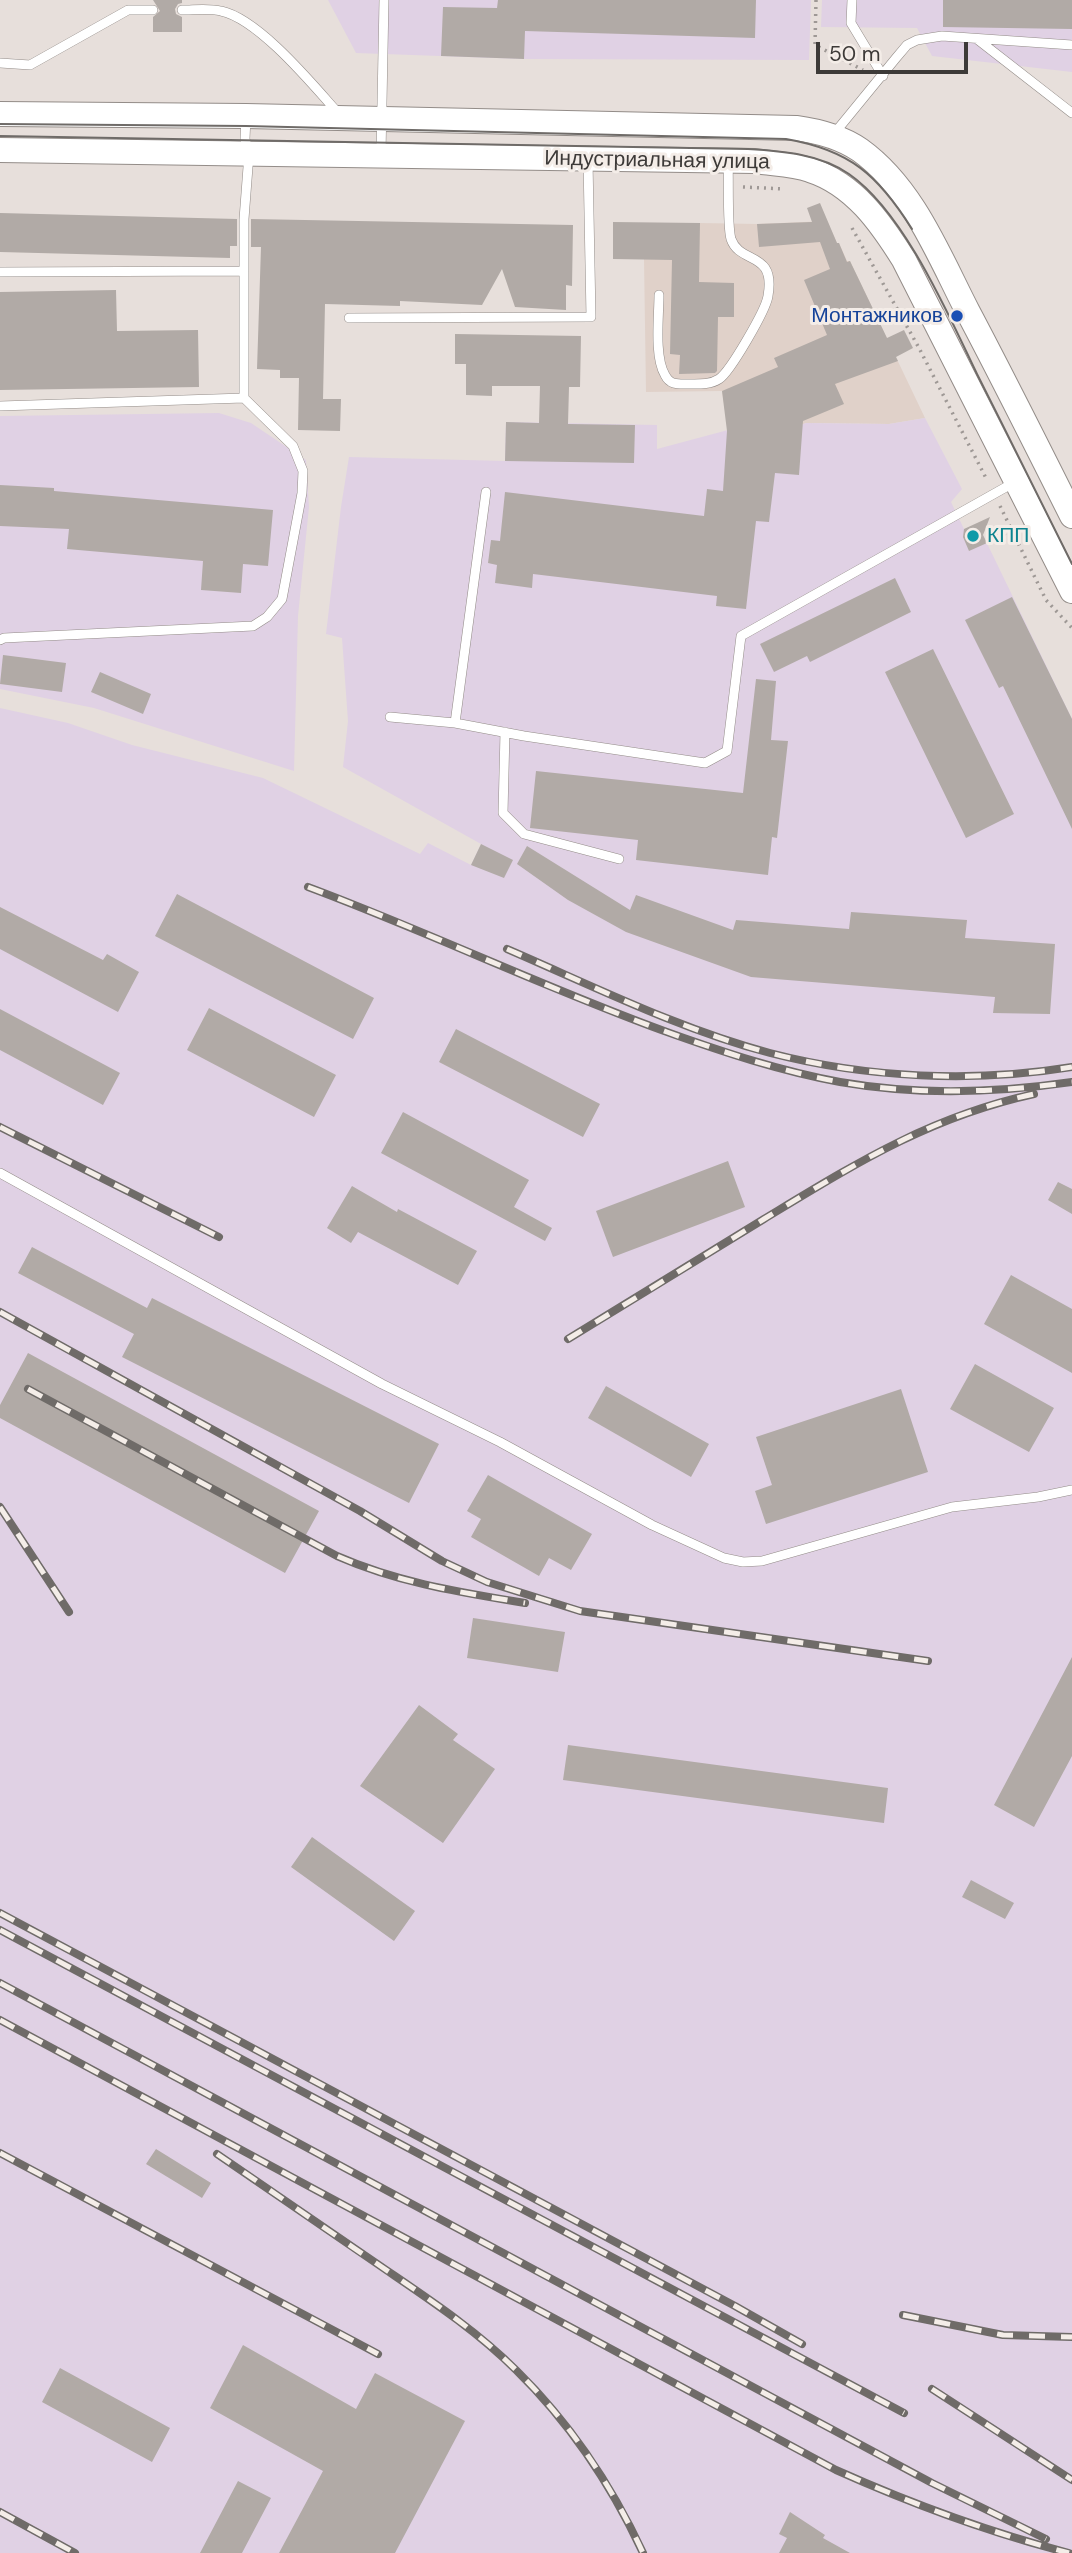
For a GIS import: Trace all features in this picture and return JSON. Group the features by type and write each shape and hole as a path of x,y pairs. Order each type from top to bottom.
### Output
{"main road":[{"name":"Индустриальная улица","path":"0,114 246,116 796,128 832,136 860,150 889,177 905,197 932,242 1072,516"},
{"name":"Индустриальная улица","path":"0,150 588,159 729,174 755,161 808,169 841,185 871,213 888,234 909,270 1072,591"}],"lane":[{"path":"380,156 384,0"},
{"path":"852,0 851,23 883,75"},
{"path":"0,63 30,65 128,10 153,10"},
{"path":"183,10 221,10 249,23 309,80 344,119"},
{"path":"832,136 907,45 917,40 942,36 1072,45"},
{"path":"976,38 1072,113"},
{"path":"0,640 253,626 267,617 282,599 302,493 303,471 293,446 244,398 244,219 249,154 245,139 246,116"},
{"path":"349,318 592,317 588,159"},
{"path":"659,295 660,359 666,377 676,384 710,383 718,380 729,370 766,305 769,281 764,265 738,250 730,236 729,174"},
{"path":"0,272 244,271"},
{"path":"0,406 244,398"},
{"path":"390,717 455,723 705,763 727,751 741,636 1017,481"},
{"path":"455,723 486,492"},
{"path":"505,732 503,813 511,823 524,834 620,859"},
{"path":"0,1173 402,1395 500,1442 652,1525 724,1558 743,1562 762,1561 952,1507 1038,1497 1072,1490"}],"path":[{"path":"816,0 815,45 867,72"},
{"path":"729,174 786,189"},
{"path":"851,226 919,348 1046,600 1072,628"},
{"path":"990,532 1004,535 1009,527"}],"shaded area":[{"path":"328,0 811,0 809,60 524,59 356,53"},
{"path":"822,0 1072,0 1072,72 932,56 917,28 821,27"},
{"path":"827,221 847,261 850,261 925,418 889,424 806,423 784,432 728,430 722,391 646,392 644,259 700,223"},
{"path":"219,413 251,423 306,460 309,507 298,616 294,771 94,708 0,689 0,416"},
{"path":"925,418 962,489 951,502 964,529 983,535 1072,719 1072,2553 0,2553 0,708 68,723 132,745 263,778 420,854 428,843 471,865 481,844 343,767 348,721 342,638 326,634 349,457 505,461 506,422 657,425 657,449 728,430 783,432 806,423 889,424"}],"building":[{"path":"153,0 182,0 175,9 176,14 182,17 182,32 153,32 153,17 160,11"},
{"path":"498,0 756,0 755,38 525,31 524,59 441,56 443,7 497,8"},
{"path":"943,0 1072,0 1072,29 943,27"},
{"path":"820,203 837,243 847,262 850,261 887,338 904,330 913,348 896,357 898,361 835,384 844,404 803,421 799,475 775,473 769,522 756,521 746,609 716,606 717,596 533,574 532,588 495,583 497,565 488,563 491,540 500,541 505,492 704,516 707,489 723,491 727,431 722,391 778,367 774,358 827,335 804,280 830,269 820,242 759,247 757,224 812,222 807,208"},
{"path":"0,213 237,219 237,246 230,246 230,258 0,252"},
{"path":"251,219 573,225 572,286 566,285 566,310 515,307 502,269 482,305 400,301 400,306 325,304 323,399 341,399 340,431 298,430 299,378 280,378 280,370 257,369 261,247 251,247"},
{"path":"613,222 700,223 699,282 734,283 734,317 718,317 715,373 679,374 680,355 670,354 672,260 613,259"},
{"path":"116,290 117,331 198,330 199,387 0,390 0,292"},
{"path":"455,334 581,336 580,387 569,387 568,424 635,425 634,463 505,461 506,422 539,423 540,386 492,386 492,396 466,395 466,364 455,364"},
{"path":"0,485 273,510 268,566 243,564 241,593 201,590 203,561 67,549 69,529 0,526"},
{"name":"КПП","path":"990,517 983,535 987,543 969,551 963,537 964,529"},
{"path":"895,578 911,612 810,662 807,656 774,672 760,644"},
{"path":"1012,597 1072,719 1072,829 1003,686 999,688 965,620"},
{"path":"933,649 1014,814 966,838 885,672"},
{"path":"3,655 66,663 62,692 0,684"},
{"path":"100,672 151,694 143,714 91,692"},
{"path":"756,679 776,681 771,740 788,741 777,838 772,837 768,875 636,860 638,840 530,828 536,771 743,793"},
{"path":"481,844 513,860 504,878 471,865"},
{"path":"527,846 630,910 636,895 733,930 736,920 849,929 851,912 967,920 965,938 1055,944 1050,1014 993,1013 995,997 751,977 626,932 568,900 517,864"},
{"path":"177,894 374,998 353,1039 155,936"},
{"path":"0,907 103,960 107,954 139,972 118,1012 0,949"},
{"path":"209,1008 336,1075 314,1117 187,1050"},
{"path":"0,1009 120,1073 103,1105 0,1050"},
{"path":"456,1029 600,1104 583,1137 439,1062"},
{"path":"403,1112 529,1180 514,1207 552,1228 545,1241 381,1153"},
{"path":"728,1161 745,1207 613,1257 596,1211"},
{"path":"1058,1182 1072,1189 1072,1214 1048,1200"},
{"path":"352,1186 397,1212 398,1209 477,1251 458,1285 358,1232 351,1243 327,1228"},
{"path":"32,1247 147,1308 152,1298 439,1444 409,1503 122,1357 134,1334 18,1273"},
{"path":"1011,1275 1072,1309 1072,1373 984,1324"},
{"path":"28,1353 319,1511 285,1573 0,1418 0,1405"},
{"path":"975,1364 1054,1408 1029,1452 950,1409"},
{"path":"606,1386 709,1444 691,1477 588,1418"},
{"path":"901,1389 928,1472 766,1524 755,1491 772,1485 756,1437"},
{"path":"488,1475 592,1534 571,1570 549,1558 539,1576 471,1537 481,1519 467,1511"},
{"path":"473,1618 565,1632 558,1672 467,1658"},
{"path":"1072,1657 1072,1756 1034,1827 994,1805"},
{"path":"419,1705 458,1734 453,1740 495,1769 443,1843 360,1786"},
{"path":"568,1745 888,1788 884,1823 563,1780"},
{"path":"312,1837 415,1911 394,1941 291,1867"},
{"path":"971,1880 1014,1903 1005,1919 962,1897"},
{"path":"156,2149 211,2183 202,2198 146,2164"},
{"path":"243,2345 356,2409 375,2373 465,2421 395,2553 279,2553 323,2471 210,2408"},
{"path":"60,2368 170,2428 152,2462 42,2402"},
{"path":"238,2481 271,2498 242,2553 200,2553"},
{"path":"790,2512 825,2535 823,2538 850,2553 779,2553 787,2538 779,2534"}],"tram line":[{"path":"0,124 246,126 786,139 828,150 860,168 887,194 912,229"},
{"path":"0,136 748,149 787,153 826,162 849,174 869,191 906,238 938,294 1072,564"}],"railway":[{"path":"308,887 622,1015 709,1047 796,1072 840,1082 926,1091 985,1090 1072,1082"},
{"path":"507,949 703,1032 770,1053 807,1061 882,1073 959,1076 1072,1067"},
{"path":"568,1339 797,1199 894,1144 960,1115 1034,1094"},
{"path":"0,1127 219,1237"},
{"path":"0,1312 360,1511 442,1561 487,1582 580,1611 928,1661"},
{"path":"28,1389 337,1556 406,1580 525,1603"},
{"path":"0,1507 69,1612"},
{"path":"0,1913 802,2344"},
{"path":"0,1930 904,2413"},
{"path":"0,1983 932,2483 1046,2539"},
{"path":"0,2020 836,2470 951,2516 1069,2553"},
{"path":"0,2153 378,2354"},
{"path":"217,2154 430,2300 500,2355 536,2390 588,2456 643,2553"},
{"path":"903,2315 1003,2335 1072,2337"},
{"path":"932,2389 1072,2480"},
{"path":"0,2512 75,2553"}],"place":[{"name":"Монтажников","path":"957,316"},
{"name":"КПП","path":"973,536"}]}
